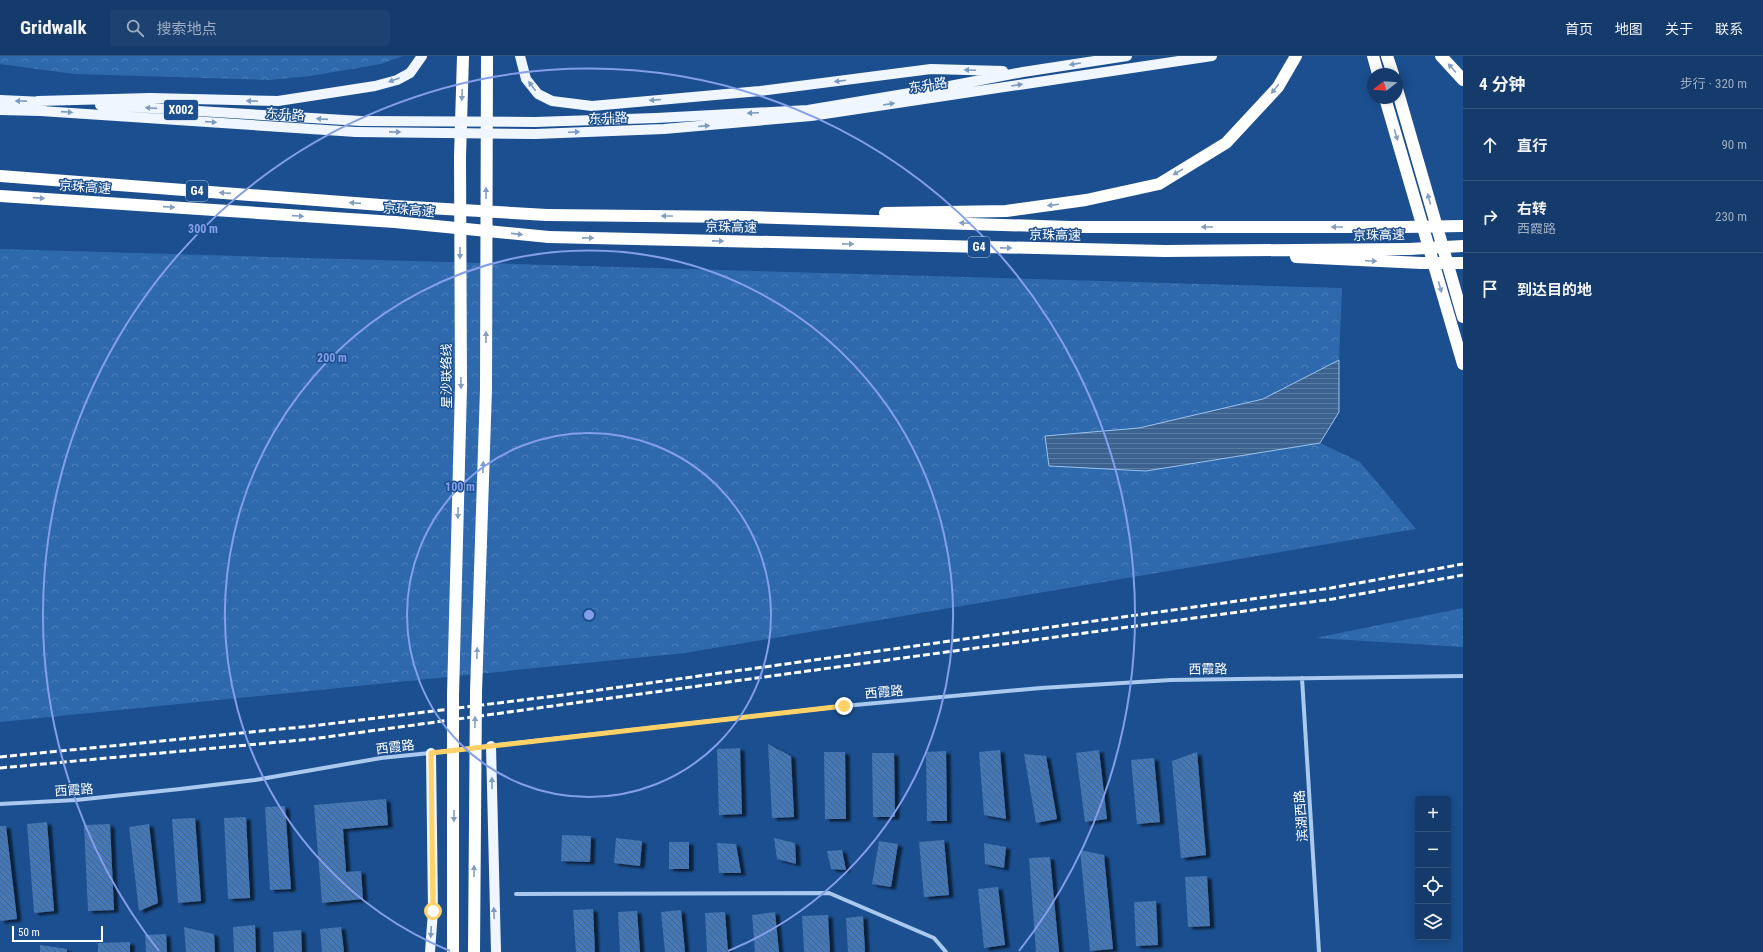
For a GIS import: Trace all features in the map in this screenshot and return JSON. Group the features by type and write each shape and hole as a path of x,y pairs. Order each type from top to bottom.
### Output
{"highway":[{"name":"星沙联络线","path":"453,952 453,695 461,387 460,157 463,56"},
{"path":"474,952 476,692 486,389 487,56"},
{"path":"744,217 1006,211 1086,200 1159,184 1226,143 1278,87 1296,56"},
{"path":"1373,56 1376,68"},
{"path":"1388,56 1391,68"},
{"path":"1442,56 1463,80"},
{"path":"1387,104 1463,364"},
{"path":"1401,104 1463,317"},
{"name":"京珠高速","path":"0,176 394,206 547,215 744,217 1071,227 1463,226"},
{"name":"京珠高速","path":"0,196 395,222 549,237 1164,251 1410,249 1463,246"},
{"path":"1164,251 1422,264 1463,263"}],"main road":[{"path":"38,101 150,98 278,101 375,86 397,80 410,73 422,59 422,56"},
{"path":"520,56 526,79 538,94 552,101 592,106 760,91 932,69 1023,72"},
{"name":"东升路","path":"0,100 38,101 361,121 535,122 656,118 808,110 934,89 1023,72 1127,56"},
{"name":"东升路","path":"0,110 41,110 356,132 535,134 664,129 811,116 1212,56"},
{"path":"490,746 496,952"},
{"path":"430,952 433,911 431,753"}],"street":[{"name":"西霞路","path":"0,804 76,800 180,789 255,780 381,758 844,706 1041,688 1171,680 1463,676"},
{"name":"滨湖西路","path":"1302,678 1319,952"},
{"path":"516,894 829,893 934,938 946,952"}],"green space":[{"path":"0,56 403,56 381,64 311,76 269,80 74,74 0,64"},
{"path":"0,249 1342,288 1339,360 1263,399 1139,428 1045,436 1049,466 1146,471 1320,443 1360,462 1416,529 685,653 0,722"},
{"path":"1463,608 1463,647 1315,638"}],"shaded area":[{"path":"1339,360 1339,412 1320,443 1146,471 1049,466 1045,436 1139,428 1263,399"}],"building":[{"path":"768,744 791,756 794,817 772,818"},
{"path":"740,748 742,814 719,815 717,749"},
{"path":"1000,750 1006,819 984,815 979,752"},
{"path":"1099,750 1107,819 1085,822 1076,753"},
{"path":"946,751 947,821 927,821 926,752"},
{"path":"824,752 845,752 846,819 825,819"},
{"path":"1197,752 1206,855 1181,858 1172,761"},
{"path":"872,753 894,753 895,817 873,817"},
{"path":"1024,754 1046,756 1057,819 1036,823"},
{"path":"1154,758 1160,822 1137,824 1131,760"},
{"path":"386,799 388,825 343,829 346,872 361,871 363,899 322,903 314,805"},
{"path":"285,806 291,889 270,890 265,807"},
{"path":"246,817 250,898 228,899 224,818"},
{"path":"195,818 201,901 178,903 172,819"},
{"path":"47,822 54,911 34,913 27,824"},
{"path":"110,824 114,910 88,911 84,825"},
{"path":"149,824 158,903 139,911 129,827"},
{"path":"0,826 6,826 17,919 0,921"},
{"path":"562,835 591,836 590,862 561,861"},
{"path":"616,838 642,841 640,866 614,863"},
{"path":"774,838 795,843 796,864 777,859"},
{"path":"944,840 949,895 924,897 919,842"},
{"path":"879,841 898,844 891,887 872,884"},
{"path":"669,842 689,842 689,869 669,869"},
{"path":"717,843 736,844 741,873 719,873"},
{"path":"984,843 1006,847 1004,868 985,864"},
{"path":"842,850 846,870 831,869 827,851"},
{"path":"1080,850 1104,855 1113,949 1090,951"},
{"path":"1050,857 1059,952 1036,952 1029,858"},
{"path":"1207,876 1210,926 1188,927 1185,877"},
{"path":"998,887 1005,945 984,948 978,889"},
{"path":"1156,901 1158,945 1136,946 1134,902"},
{"path":"593,909 595,952 576,952 573,910"},
{"path":"681,910 685,952 665,952 661,912"},
{"path":"637,911 640,952 620,952 618,912"},
{"path":"725,912 728,952 707,952 705,913"},
{"path":"775,912 779,952 755,952 752,915"},
{"path":"828,915 830,952 804,952 802,916"},
{"path":"863,916 865,952 848,952 846,918"},
{"path":"255,925 256,952 234,952 233,927"},
{"path":"184,927 214,934 215,952 186,952"},
{"path":"341,927 344,952 322,952 320,929"},
{"path":"301,930 302,952 274,952 273,932"},
{"path":"166,934 167,952 146,952 145,935"},
{"path":"130,942 130,952 98,952 98,943"},
{"path":"40,945 67,949 67,952 40,952"}],"railway":[{"path":"0,757 312,726 563,695 1331,588 1463,564"},
{"path":"0,768 312,739 1333,599 1463,575"}],"route":[{"path":"433,911 431,753 844,706"}]}
